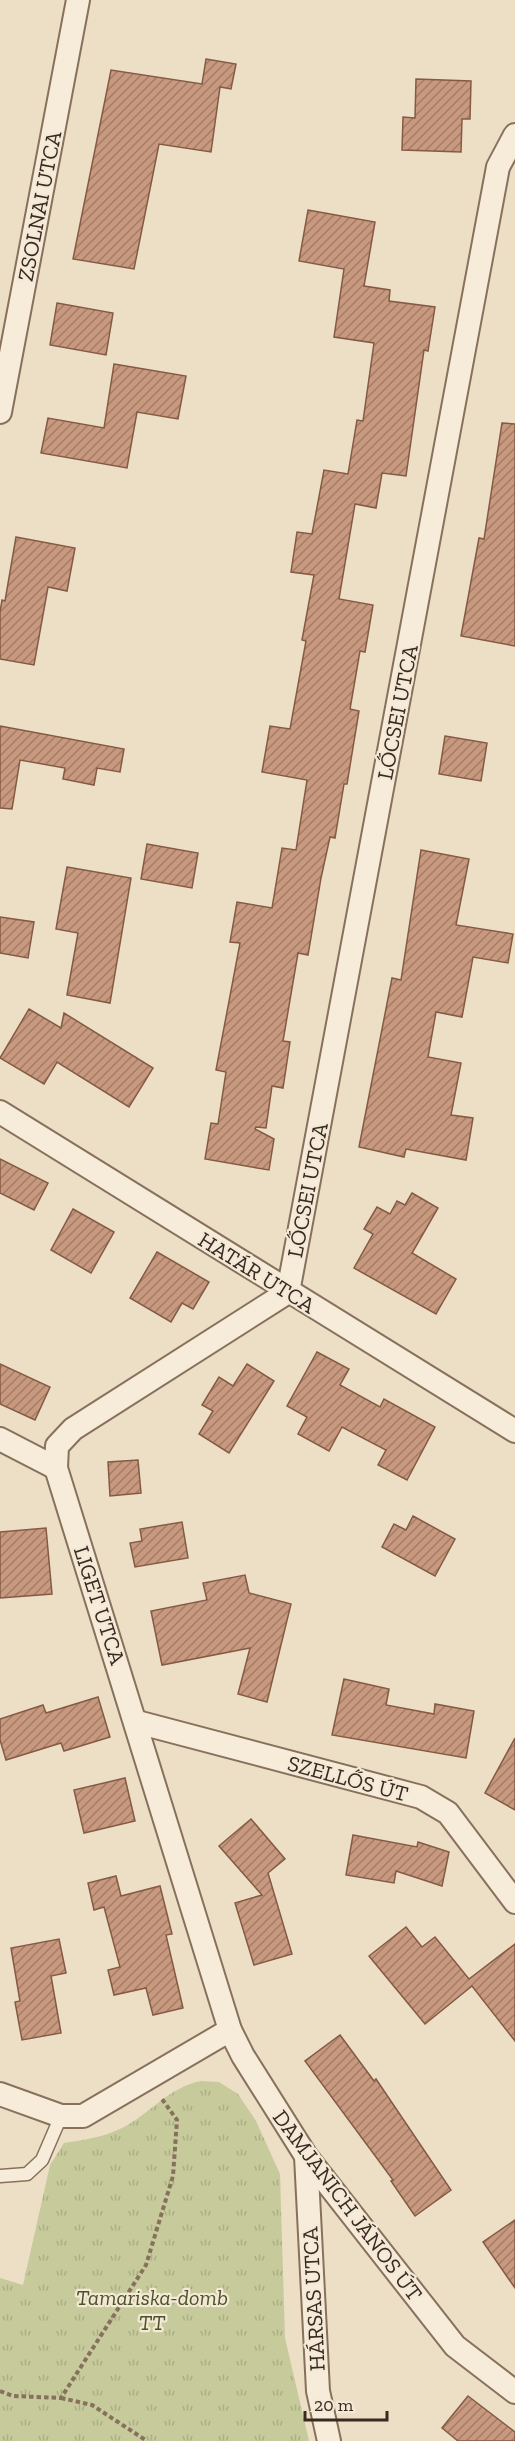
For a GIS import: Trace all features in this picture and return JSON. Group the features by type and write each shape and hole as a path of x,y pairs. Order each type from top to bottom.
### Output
{"street":[{"name":"ZSOLNAI UTCA","path":"0,412 78,0"},
{"name":"LŐCSEI UTCA","path":"288,1292 498,167 515,135"},
{"name":"HATÁR UTCA","path":"0,1112 515,1431"},
{"path":"0,1439 56,1468 57,1446 73,1429 288,1292"},
{"name":"LIGET UTCA","path":"56,1468 137,1722 230,2030"},
{"name":"SZELLŐS ÚT","path":"137,1722 421,1797 448,1813 515,1902"},
{"path":"0,2094 61,2116 82,2116 230,2030"},
{"name":"DAMJANICH JÁNOS ÚT","path":"230,2030 243,2056 306,2156 455,2346 515,2392"},
{"name":"HÁRSAS UTCA","path":"306,2156 318,2391 329,2441"}],"lane":[{"path":"0,2176 5,2178 27,2174 42,2160 61,2116"}],"path":[{"path":"61,2398 146,2265 173,2176 177,2120 147,2079"},
{"path":"0,2391 14,2396 61,2398 92,2405 147,2441"}],"green space":[{"name":"Tamariska-domb TT","path":"201,2081 219,2082 238,2094 256,2121 280,2174 285,2338 309,2441 0,2441 0,2278 23,2285 50,2165 64,2143 94,2138 115,2131 132,2122 179,2089"}],"building":[{"path":"206,59 236,64 231,89 220,87 211,152 159,144 134,269 73,259 111,70 202,84"},
{"path":"416,79 471,81 470,119 462,119 461,152 402,150 403,117 415,118"},
{"path":"308,210 375,222 364,286 390,290 389,301 435,307 428,351 424,350 406,476 382,473 376,508 355,504 339,599 373,605 365,652 360,651 350,709 359,711 347,784 344,784 335,838 330,837 308,955 298,953 283,1041 290,1042 283,1088 272,1086 266,1128 256,1127 255,1129 274,1139 269,1170 205,1159 211,1123 218,1124 226,1072 216,1070 240,943 230,942 237,902 272,908 282,848 296,850 307,780 262,772 270,726 290,729 306,641 302,640 314,575 291,572 297,532 312,534 324,470 348,474 357,420 363,421 374,343 334,337 344,269 299,261"},
{"path":"57,303 113,313 106,355 50,345"},
{"path":"114,364 186,376 178,419 137,412 127,468 41,453 48,418 104,428"},
{"path":"502,423 515,424 515,646 461,636 479,538 484,539"},
{"path":"16,537 75,548 67,591 48,587 34,665 0,659 0,612 2,600 5,601"},
{"path":"0,726 124,749 120,772 97,768 94,785 63,779 65,768 20,760 12,809 0,808"},
{"path":"445,736 487,743 481,781 439,774"},
{"path":"147,844 198,853 192,888 141,879"},
{"path":"421,850 469,859 456,925 513,934 508,963 473,957 462,1017 436,1012 428,1057 461,1063 451,1115 473,1118 466,1160 406,1149 404,1157 359,1147 392,978 401,980"},
{"path":"67,867 131,878 110,1003 67,995 78,933 56,929"},
{"path":"0,917 34,922 28,958 0,953"},
{"path":"29,1009 61,1028 64,1013 153,1068 129,1107 57,1062 44,1084 0,1058"},
{"path":"0,1159 48,1183 34,1210 0,1193"},
{"path":"412,1193 438,1208 412,1253 456,1279 436,1314 354,1268 373,1234 364,1229 377,1207 390,1214 397,1201 405,1205"},
{"path":"73,1209 114,1232 91,1273 51,1250"},
{"path":"157,1252 209,1282 193,1309 182,1303 171,1322 130,1298"},
{"path":"317,1352 349,1369 340,1385 380,1407 384,1399 435,1427 407,1480 378,1465 386,1450 342,1427 329,1451 298,1434 307,1417 287,1406"},
{"path":"0,1364 50,1387 35,1420 0,1404"},
{"path":"247,1364 274,1381 229,1453 199,1434 213,1411 202,1405 219,1377 233,1386"},
{"path":"138,1460 141,1493 110,1496 108,1462"},
{"path":"413,1516 455,1539 435,1576 382,1547 394,1524 406,1530"},
{"path":"182,1522 188,1558 135,1567 130,1543 142,1541 140,1529"},
{"path":"46,1528 52,1594 0,1598 0,1532"},
{"path":"245,1575 249,1593 291,1604 267,1702 238,1694 250,1648 162,1665 151,1611 207,1600 203,1583"},
{"path":"344,1679 389,1689 386,1705 434,1714 435,1704 474,1711 466,1758 332,1735"},
{"path":"98,1697 110,1737 64,1751 61,1743 6,1760 0,1740 0,1719 43,1705 46,1713"},
{"path":"515,1738 515,1810 485,1793"},
{"path":"125,1778 135,1821 84,1833 74,1790"},
{"path":"251,1819 285,1859 268,1873 292,1954 254,1965 235,1903 262,1895 219,1846"},
{"path":"353,1835 417,1847 418,1842 449,1852 442,1886 396,1871 394,1883 346,1875"},
{"path":"116,1876 121,1896 160,1886 172,1934 166,1935 183,2008 153,2015 146,1988 114,1995 108,1970 120,1967 104,1907 94,1910 88,1883"},
{"path":"406,1927 422,1947 435,1937 469,1979 515,1944 515,2041 472,1986 425,2024 369,1956"},
{"path":"59,1939 66,1973 51,1976 61,2033 22,2040 15,2002 20,2001 11,1948"},
{"path":"340,2035 374,2081 376,2079 451,2190 415,2216 391,2181 393,2180 305,2061"},
{"path":"515,2220 515,2288 483,2242"},
{"path":"468,2396 515,2432 515,2441 458,2441 442,2428"}]}
